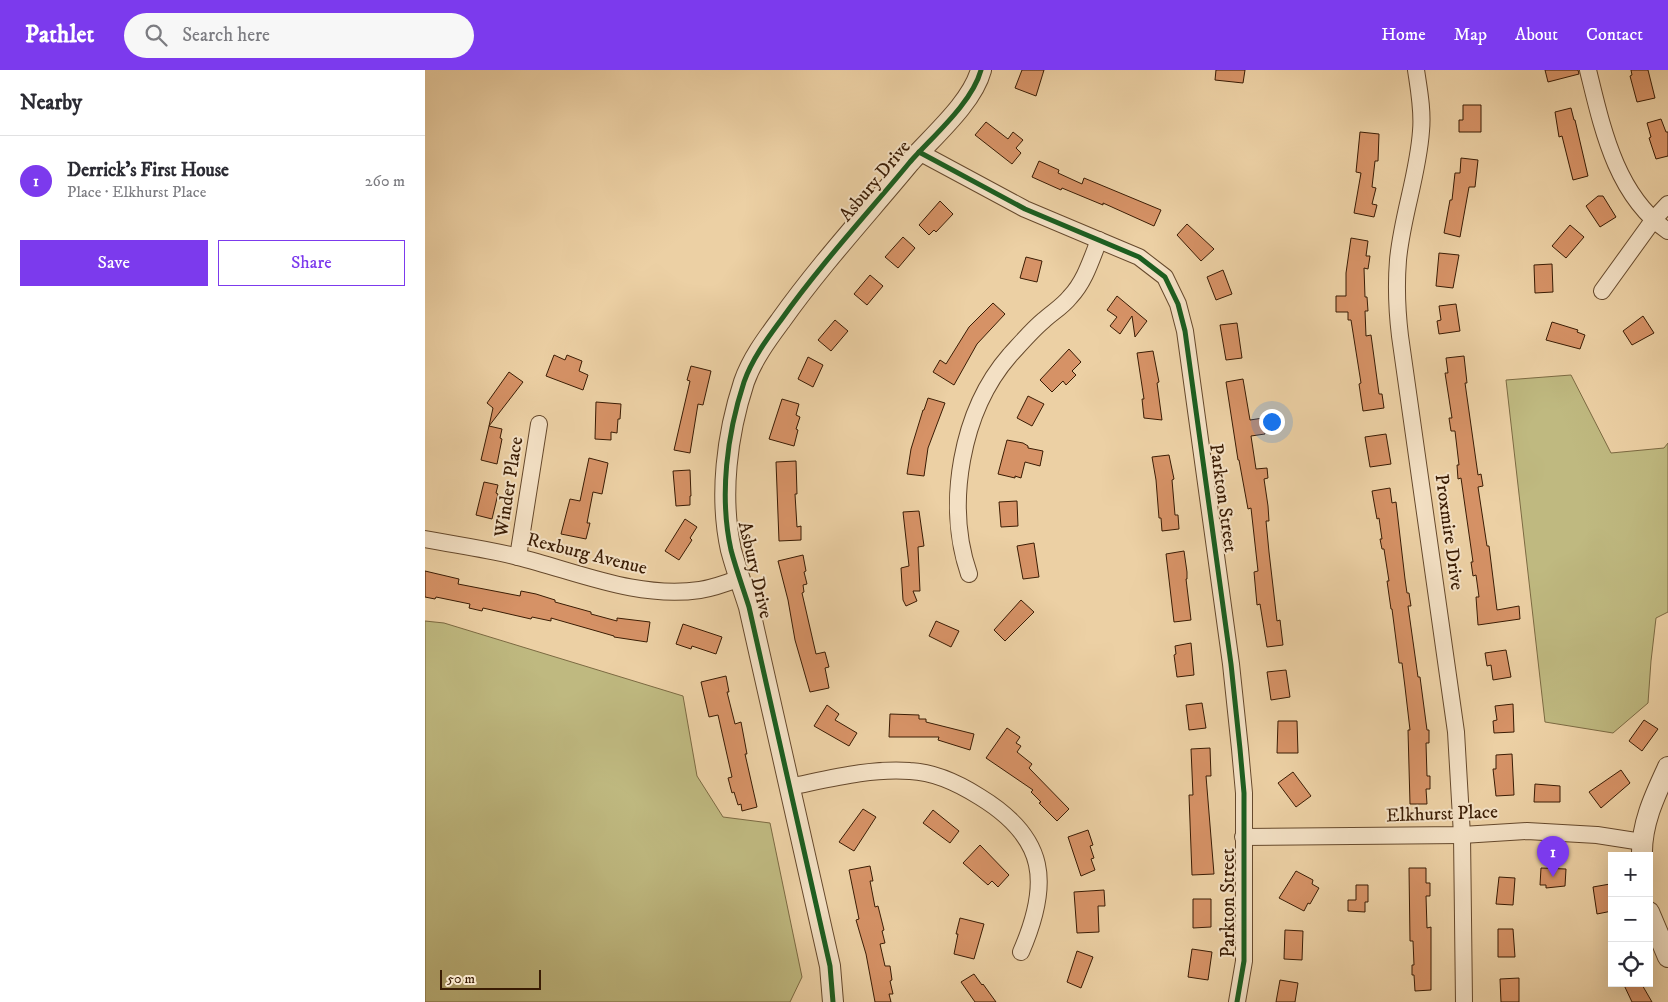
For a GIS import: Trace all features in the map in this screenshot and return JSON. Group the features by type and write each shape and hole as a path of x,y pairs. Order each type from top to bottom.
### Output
{"street":[{"name":"Asbury Drive","path":"833,1002 830,966 749,608 731,549 727,521 726,481 734,422 745,381 770,335 796,298 963,102 977,83 981,70"},
{"name":"Proxmire Drive","path":"1416,70 1421,131 1418,158 1398,258 1397,304 1456,732 1461,835 1464,1002"},
{"path":"1588,70 1615,162 1632,192 1653,219 1668,231"},
{"name":"Parkton Street","path":"919,152 1025,209 1139,257 1165,277 1178,304 1185,331 1232,673 1244,793 1244,961 1237,1002"},
{"path":"1602,291 1653,219 1668,204"},
{"path":"969,574 962,545 959,499 962,462 975,414 987,388 1008,357 1029,334 1071,296 1088,269 1099,240"},
{"name":"Winder Place","path":"517,557 539,424"},
{"name":"Rexburg Avenue","path":"425,539 517,557 621,586 670,592 699,590 740,578"},
{"path":"1642,849 1651,806 1668,767"},
{"path":"789,787 887,770 911,771 933,774 949,780 986,800 1014,822 1025,835 1036,858 1039,899 1032,927 1021,952"},
{"name":"Elkhurst Place","path":"1243,838 1461,835 1527,831 1597,835 1642,849"},
{"path":"1653,921 1668,957"}],"shaded area":[{"path":"1571,375 1611,453 1664,448 1668,443 1668,612 1656,618 1648,703 1613,733 1545,722 1506,380"},
{"path":"425,621 444,623 683,696 697,776 723,817 770,823 802,977 790,1002 425,1002"}],"building":[{"path":"1022,70 1044,70 1036,96 1015,88"},
{"path":"1216,70 1245,70 1243,83 1215,80"},
{"path":"1545,70 1578,70 1579,74 1548,82"},
{"path":"1631,70 1648,70 1655,98 1637,102 1630,76 1632,75"},
{"path":"1463,105 1481,105 1481,132 1459,132 1459,120 1463,120"},
{"path":"1571,108 1588,176 1573,180 1562,136 1559,137 1555,112"},
{"path":"1661,119 1666,132 1668,132 1668,156 1656,159 1649,138 1651,137 1647,123"},
{"path":"986,122 1008,139 1013,132 1023,140 1016,148 1021,153 1012,164 975,135"},
{"path":"1360,132 1379,134 1378,161 1375,161 1372,187 1376,188 1372,204 1377,205 1374,217 1354,213 1361,173 1356,172"},
{"path":"1461,158 1478,160 1475,187 1469,187 1460,237 1444,233 1450,200 1452,200 1455,173 1460,173"},
{"path":"1039,161 1059,170 1058,173 1082,184 1084,178 1161,210 1154,226 1103,203 1103,205 1062,188 1061,190 1032,177"},
{"path":"1598,196 1603,196 1616,217 1600,227 1586,206"},
{"path":"940,201 953,214 936,232 934,230 929,235 919,225"},
{"path":"1187,224 1214,249 1201,261 1177,235"},
{"path":"1570,225 1584,237 1566,258 1552,246"},
{"path":"903,237 915,248 898,268 885,257"},
{"path":"1351,238 1368,241 1366,256 1370,256 1368,269 1364,268 1365,297 1367,297 1368,311 1365,311 1366,336 1371,335 1379,394 1382,394 1384,408 1363,411 1359,384 1361,383 1351,320 1348,320 1348,312 1336,312 1336,296 1346,296 1346,273"},
{"path":"1439,253 1459,255 1453,288 1436,286"},
{"path":"1026,257 1042,261 1037,282 1020,278"},
{"path":"1552,264 1553,292 1535,293 1534,265"},
{"path":"1223,270 1232,294 1216,300 1207,277"},
{"path":"870,275 883,286 867,305 854,294"},
{"path":"1117,296 1147,321 1135,337 1132,316 1120,334 1110,326 1117,317 1107,310"},
{"path":"993,303 1005,314 977,344 954,385 933,372 940,360 946,364 969,327"},
{"path":"1456,304 1460,331 1439,334 1437,321 1441,320 1439,306"},
{"path":"1643,316 1654,333 1632,345 1623,331"},
{"path":"835,320 848,331 831,351 818,340"},
{"path":"1552,322 1578,330 1577,332 1585,335 1580,349 1546,340"},
{"path":"1237,323 1242,358 1226,360 1220,325"},
{"path":"1069,349 1081,362 1072,371 1076,375 1066,385 1063,381 1052,392 1040,380"},
{"path":"1153,351 1159,382 1157,383 1162,420 1144,418 1142,399 1144,399 1137,353"},
{"path":"554,355 565,360 567,355 582,361 579,371 588,375 583,390 546,376"},
{"path":"1464,356 1467,383 1465,383 1478,475 1481,474 1483,486 1478,487 1487,546 1489,546 1497,610 1519,606 1520,619 1478,625 1476,597 1479,597 1476,575 1473,576 1471,562 1473,562 1461,478 1458,479 1457,465 1459,465 1455,431 1451,431 1449,418 1452,418 1445,373 1448,373 1446,358"},
{"path":"808,357 823,365 813,387 798,379"},
{"path":"691,366 711,371 703,405 698,404 690,453 674,450 690,381 687,380"},
{"path":"509,372 523,382 489,426 493,408 487,403"},
{"path":"1243,379 1250,420 1263,418 1265,434 1251,436 1256,469 1267,468 1268,478 1264,479 1269,521 1266,521 1277,621 1280,620 1283,645 1267,647 1260,604 1257,605 1254,572 1258,571 1251,508 1248,509 1238,460 1226,382"},
{"path":"1028,396 1044,404 1032,426 1017,418"},
{"path":"928,398 945,403 928,448 924,476 907,474 911,449"},
{"path":"782,399 799,404 796,415 800,417 794,446 769,439"},
{"path":"596,402 621,404 617,433 611,432 611,440 595,439"},
{"path":"489,426 502,429 497,464 481,460"},
{"path":"1386,434 1391,464 1370,467 1365,437"},
{"path":"1007,440 1023,443 1028,448 1043,451 1040,466 1025,462 1021,478 998,474"},
{"path":"1169,455 1174,479 1172,480 1175,515 1178,515 1179,529 1162,531 1152,457"},
{"path":"589,458 608,463 602,494 593,492 587,523 590,523 586,539 561,534 570,499 580,501"},
{"path":"796,461 797,527 801,526 801,540 779,541 776,462"},
{"path":"690,470 690,505 676,506 673,471"},
{"path":"484,482 498,485 496,493 498,494 492,519 476,515"},
{"path":"1390,488 1392,503 1396,502 1407,593 1409,593 1411,606 1408,606 1418,677 1420,677 1427,730 1429,730 1429,743 1426,743 1427,776 1430,776 1430,789 1426,789 1427,804 1410,804 1408,730 1410,730 1405,687 1402,663 1399,663 1387,581 1389,581 1384,549 1382,549 1380,539 1382,539 1379,518 1377,519 1372,491"},
{"path":"1017,501 1018,526 1001,527 999,502"},
{"path":"919,511 924,546 918,547 920,591 913,591 917,601 906,606 903,600 901,568 909,566 903,512"},
{"path":"685,519 697,527 690,538 692,540 679,560 665,551"},
{"path":"1034,543 1039,577 1023,579 1017,546"},
{"path":"1184,551 1191,620 1174,622 1166,554"},
{"path":"803,555 807,584 803,585 804,592 802,593 816,654 825,652 829,667 825,668 829,688 810,692 795,640 788,600 778,561"},
{"path":"425,571 459,579 458,584 520,596 521,591 536,594 555,600 555,602 591,612 591,614 617,621 617,618 650,622 647,642 614,637 551,618 551,621 532,617 531,619 483,608 482,611 469,608 470,604 436,597 435,599 425,597"},
{"path":"1021,600 1034,612 1005,641 994,630"},
{"path":"936,621 959,631 951,647 929,636"},
{"path":"683,624 722,637 716,654 692,646 691,649 676,644"},
{"path":"1191,643 1194,675 1177,677 1174,655 1176,654 1175,646"},
{"path":"1506,650 1511,677 1493,680 1491,665 1487,666 1485,653"},
{"path":"1286,670 1290,697 1271,700 1267,672"},
{"path":"726,676 729,692 727,692 735,724 741,722 747,754 745,754 757,807 742,811 741,804 738,805 734,792 732,793 728,778 732,777 718,715 709,717 701,682"},
{"path":"1202,703 1206,728 1189,730 1186,705"},
{"path":"1513,704 1514,732 1494,733 1493,721 1497,720 1495,706"},
{"path":"827,705 839,714 835,720 857,733 849,746 814,726"},
{"path":"890,714 919,715 919,719 926,719 926,722 974,734 970,750 938,740 939,737 889,737"},
{"path":"1644,720 1658,729 1642,751 1629,741"},
{"path":"1278,721 1297,721 1298,753 1277,753"},
{"path":"1007,728 1020,737 1016,743 1021,746 1017,752 1032,764 1029,768 1069,809 1057,821 1039,803 1041,802 1031,792 1033,790 986,758"},
{"path":"1210,748 1211,776 1206,776 1214,874 1192,875 1189,795 1193,795 1191,749"},
{"path":"1512,754 1514,795 1496,796 1493,769 1496,769 1496,755"},
{"path":"1621,770 1630,783 1601,808 1589,792"},
{"path":"1293,772 1311,796 1296,807 1278,783"},
{"path":"1535,784 1560,786 1560,802 1534,802"},
{"path":"863,809 876,817 854,851 839,842"},
{"path":"933,810 959,831 950,843 923,823"},
{"path":"1088,830 1093,845 1090,846 1094,858 1091,859 1095,870 1081,876 1068,837"},
{"path":"980,845 1009,875 998,887 992,881 988,885 963,863"},
{"path":"870,866 873,881 870,881 875,907 878,906 884,930 882,931 885,943 880,944 885,966 890,966 892,980 890,981 893,994 889,994 891,1002 875,1002 866,954 856,920 859,919 849,870"},
{"path":"1409,868 1426,868 1426,883 1430,883 1430,896 1426,896 1427,928 1431,927 1431,990 1415,991 1414,975 1412,975 1412,965 1414,965 1413,941 1410,941"},
{"path":"1541,868 1566,869 1565,886 1546,888 1546,885 1540,885"},
{"path":"1296,871 1313,880 1312,884 1319,888 1304,911 1279,898"},
{"path":"1499,877 1515,878 1513,905 1496,904"},
{"path":"1608,884 1608,912 1597,914 1593,887"},
{"path":"1356,885 1368,885 1368,902 1365,902 1365,912 1348,911 1348,900 1356,900"},
{"path":"1104,890 1105,906 1098,906 1099,932 1077,933 1074,892"},
{"path":"1193,899 1211,899 1211,927 1193,928"},
{"path":"960,918 984,924 974,959 954,954"},
{"path":"1498,929 1513,929 1515,957 1498,957"},
{"path":"1285,930 1303,931 1302,960 1284,959"},
{"path":"1192,949 1212,952 1208,980 1188,977"},
{"path":"1077,951 1093,957 1081,988 1067,982"},
{"path":"974,974 996,1002 975,1002 961,982"},
{"path":"1519,978 1519,1002 1501,1002 1500,979"},
{"path":"1280,980 1298,983 1295,1002 1276,1002"},
{"path":"1625,987 1643,987 1652,1002 1632,1002"}],"cycle path":[{"path":"833,1002 830,966 749,607 731,550 727,529 725,487 729,444 744,382 751,365 765,342 828,260 910,162 961,107 981,70"},
{"path":"919,152 1025,209 1139,257 1165,277 1178,304 1185,331 1231,664 1244,793 1244,961 1237,1002"}],"place":[{"name":"Derrick's First House","path":"1553,877"}]}
